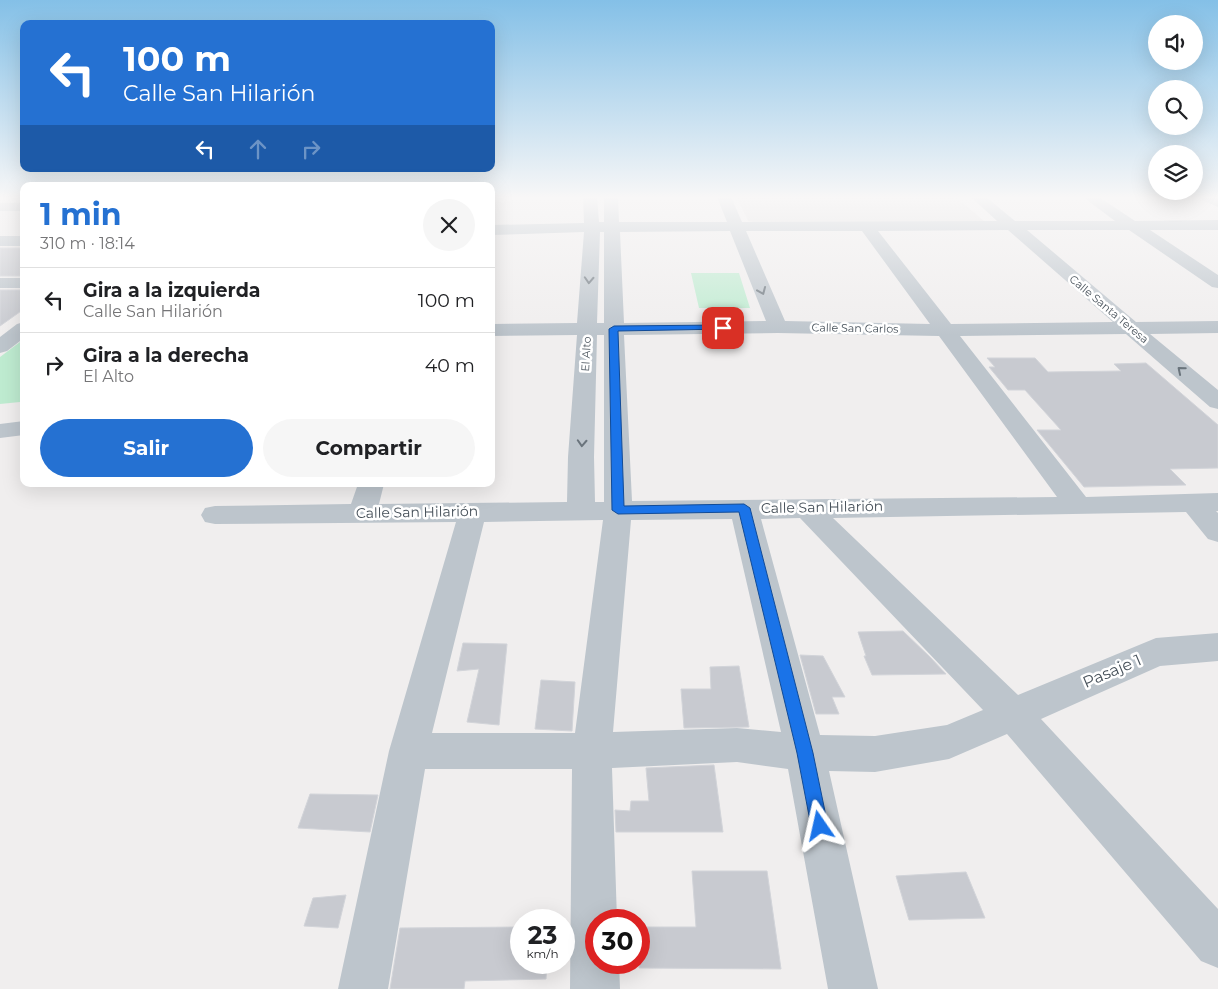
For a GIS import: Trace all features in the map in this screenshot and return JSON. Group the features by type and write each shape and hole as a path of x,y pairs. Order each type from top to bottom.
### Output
{"street":[{"name":"El Alto","path":"581,510 581,457 587,329 600,243"},
{"name":"El Alto","path":"595,989 592,750 618,510 614,329 604,243"},
{"path":"742,243 778,327"},
{"path":"879,243 1078,506"},
{"name":"Calle Santa Teresa","path":"1032,243 1218,402"},
{"path":"1158,243 1218,283"},
{"path":"0,283 20,283"},
{"name":"Calle San Carlos","path":"495,330 778,327 945,330 1218,327"},
{"path":"0,431 20,428"},
{"path":"362,513 370,487"},
{"path":"1206,502 1218,532"},
{"name":"Calle San Hilarión","path":"215,515 1078,506 1206,502"},
{"path":"744,508 805,753 852,989"},
{"path":"806,508 1012,714 1218,944"},
{"path":"363,989 408,751 473,512"},
{"name":"Pasaje 1","path":"408,751 592,750 737,746 805,753 875,754 949,742 1156,652 1218,647"}],"green space":[{"path":"691,273 739,273 750,308 699,308"},
{"path":"20,342 20,402 0,404 0,357"}],"building":[{"path":"0,248 20,248 20,276 0,276"},
{"path":"0,290 20,290 20,312 0,326"},
{"path":"987,358 1035,358 1048,372 1121,371 1114,364 1146,363 1218,425 1218,468 1170,469 1186,485 1084,487 1037,430 1061,430 1025,390 1008,390 989,367 995,367"},
{"path":"903,631 946,674 872,675 864,656 866,656 858,632"},
{"path":"463,643 507,644 499,725 467,722 479,669 457,671"},
{"path":"800,655 823,656 845,697 832,697 839,714 816,714"},
{"path":"739,666 749,727 684,728 681,689 711,689 710,667"},
{"path":"541,680 575,682 572,731 535,729"},
{"path":"714,765 723,832 616,832 615,810 630,811 631,801 649,801 646,768"},
{"path":"310,794 378,795 370,832 298,828"},
{"path":"692,871 767,871 781,969 650,968 650,927 696,927"},
{"path":"966,872 985,918 909,920 896,876"},
{"path":"346,895 338,928 304,926 313,898"},
{"path":"510,927 510,974 546,974 546,979 465,981 464,989 390,989 400,928"}],"route":[{"path":"723,328 614,329 618,510 744,508 805,753 820,826"}]}
